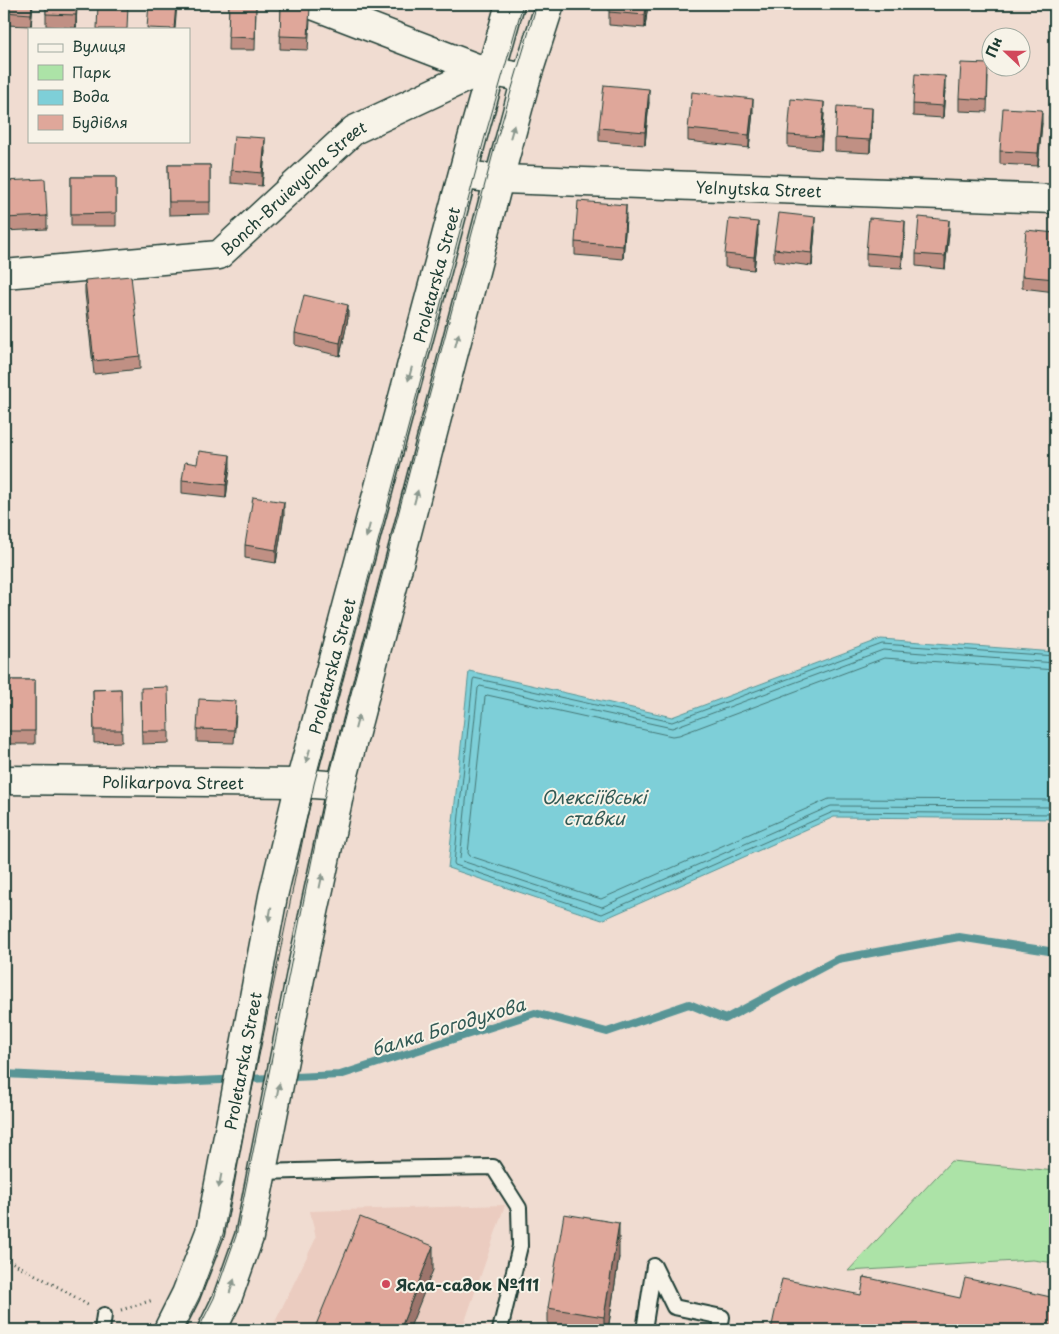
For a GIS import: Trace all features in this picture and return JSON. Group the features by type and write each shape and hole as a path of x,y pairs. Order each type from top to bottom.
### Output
{"main road":[{"path":"310,4 487,70 526,79"},
{"name":"Proletarska Street","path":"168,1330 186,1294 210,1232 273,896 300,783 463,175 487,70 510,4"},
{"path":"212,1330 227,1299 249,1238 303,963 341,786 499,178 526,79 550,4"},
{"name":"Bonch-Bruievycha Street","path":"4,274 220,255 354,130 487,70"},
{"name":"Yelnytska Street","path":"463,175 499,178 1055,199"},
{"name":"Polikarpova Street","path":"4,780 300,783 341,786"}],"lane":[{"path":"261,1172 493,1168 520,1208 520,1246 500,1330"},
{"path":"644,1330 654,1266 674,1306 722,1317 720,1330"},
{"path":"102,1330 104,1315"}],"path":[{"path":"4,1258 60,1288 104,1315 174,1293 186,1294"}],"shaded area":[{"name":"Ясла-садок №111","path":"505,1205 462,1330 271,1330 316,1238 310,1211"}],"green space":[{"path":"951,1161 1055,1171 1055,1263 1033,1260 848,1271"}],"water":[{"name":"Олексіївські ставки","path":"881,639 1055,652 1055,819 834,817 602,920 448,868 469,671 672,717"}],"building":[{"path":"4,4 32,4 31,14 4,12"},
{"path":"46,4 76,4 76,15 46,14"},
{"path":"98,4 128,4 127,28 97,28"},
{"path":"149,4 176,4 174,28 147,28"},
{"path":"229,4 256,4 255,38 228,37"},
{"path":"609,4 646,4 645,15 609,12"},
{"path":"281,7 310,8 308,37 280,36"},
{"path":"961,63 982,64 982,78 988,78 987,100 959,98"},
{"path":"915,74 945,76 943,106 913,104"},
{"path":"1052,81 1055,81 1055,119 1049,119"},
{"path":"604,85 649,89 645,132 599,128"},
{"path":"692,92 753,99 749,135 688,129"},
{"path":"791,99 824,102 821,137 788,135"},
{"path":"837,106 872,108 870,140 835,138"},
{"path":"1003,108 1042,110 1038,153 1000,151"},
{"path":"234,136 265,138 262,173 231,170"},
{"path":"168,165 210,165 210,202 169,202"},
{"path":"71,177 116,177 116,213 71,214"},
{"path":"45,179 47,216 4,218 4,181"},
{"path":"578,201 626,205 623,246 575,242"},
{"path":"779,213 815,217 812,253 774,249"},
{"path":"919,217 949,220 945,256 916,254"},
{"path":"869,218 905,221 902,256 866,253"},
{"path":"729,219 758,222 754,257 725,254"},
{"path":"1026,230 1055,233 1055,279 1022,276"},
{"path":"131,276 140,356 94,361 85,280"},
{"path":"304,295 348,305 340,343 295,333"},
{"path":"199,451 230,455 226,485 182,480 185,462 197,464"},
{"path":"253,497 284,502 276,550 245,545"},
{"path":"5,680 35,680 35,731 6,731"},
{"path":"168,687 169,731 142,731 141,688"},
{"path":"121,689 122,730 94,730 93,690"},
{"path":"199,699 236,701 234,730 197,729"},
{"path":"564,1214 619,1223 604,1317 548,1308"},
{"path":"360,1217 433,1246 400,1330 314,1330"},
{"path":"864,1277 960,1298 965,1278 1055,1298 1055,1328 1052,1328 1052,1330 771,1330 782,1279 861,1295"}],"waterway":[{"name":"балка Богодухова","path":"4,1074 174,1082 340,1075 535,1013 607,1032 689,1004 725,1019 838,959 959,937 1055,952"}],"tram line":[{"path":"183,1330 200,1296 223,1234 314,784 484,140 523,4"},
{"path":"198,1330 214,1298 236,1236 327,785 496,142 537,4"}],"place":[{"name":"Ясла-садок №111","path":"386,1284"}]}
